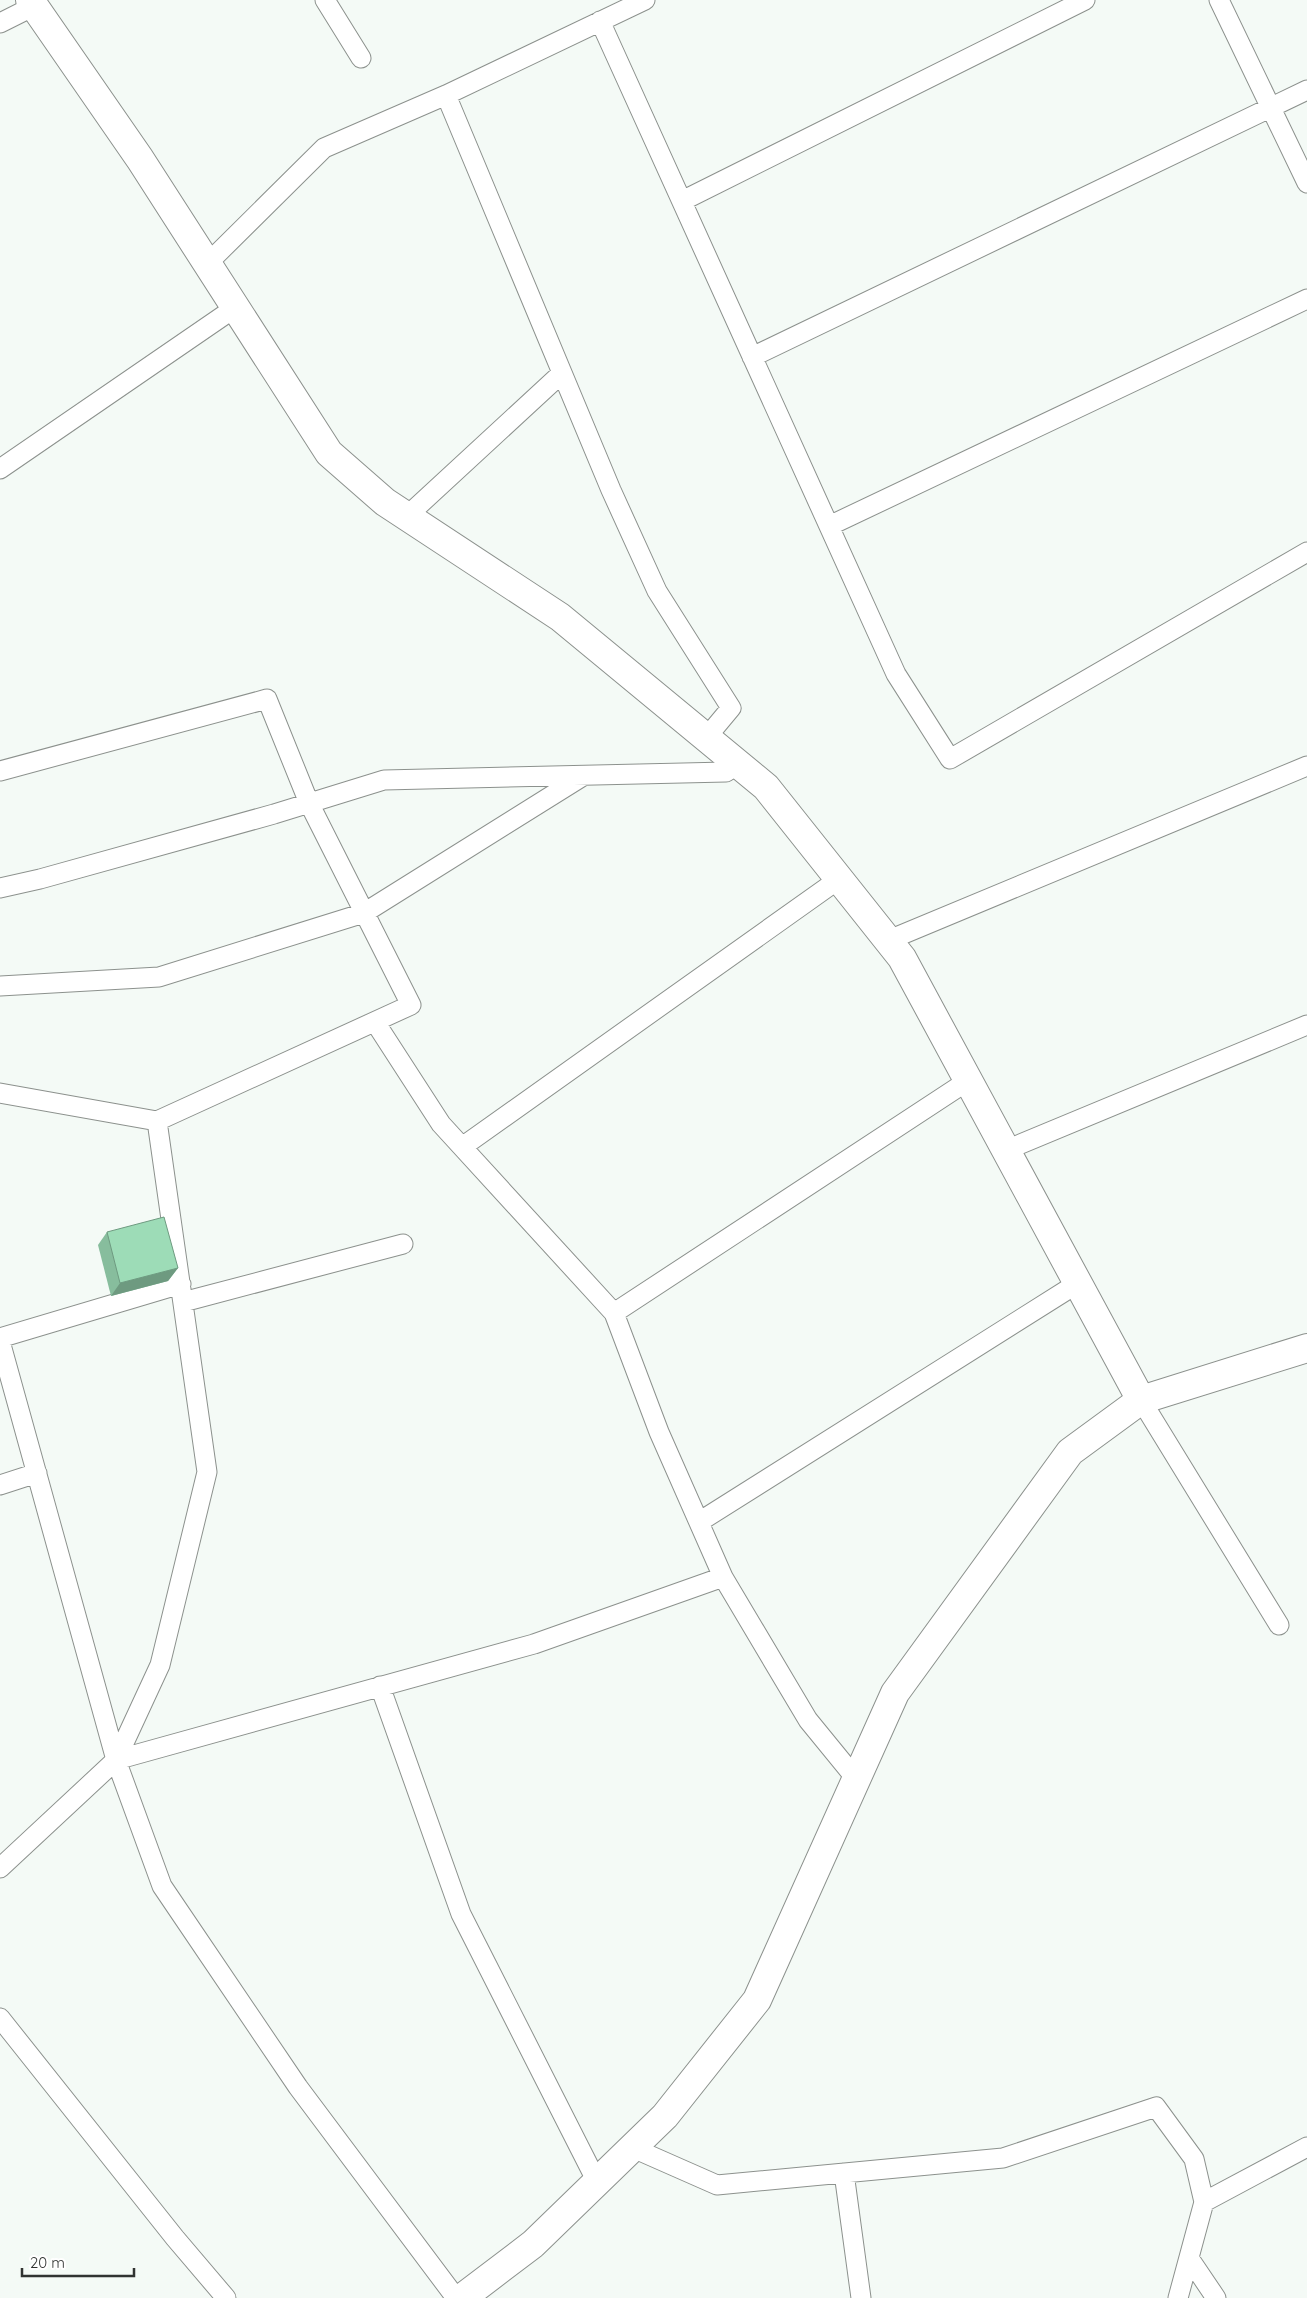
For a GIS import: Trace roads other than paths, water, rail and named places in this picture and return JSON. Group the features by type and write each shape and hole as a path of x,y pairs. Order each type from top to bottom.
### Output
{"street":[{"path":"32,3 140,159 329,453 385,502 406,517 560,616 766,787 888,940 902,958 1141,1400"},
{"path":"462,2298 532,2244 665,2116 758,2000 896,1693 1070,1452 1141,1400 1307,1348"}],"lane":[{"path":"325,0 361,58"},
{"path":"207,264 324,148 446,94 645,0"},
{"path":"682,201 1086,0"},
{"path":"1219,0 1307,183"},
{"path":"0,23 32,3"},
{"path":"600,21 896,674 950,759 1307,552"},
{"path":"752,357 1307,90"},
{"path":"446,94 611,490 657,591 731,708 706,738"},
{"path":"830,526 1307,299"},
{"path":"0,469 236,308"},
{"path":"406,517 562,372"},
{"path":"0,771 268,699 309,803 411,1005 157,1121 0,1093"},
{"path":"0,888 40,879 384,780 726,772 738,764"},
{"path":"888,940 1307,766"},
{"path":"0,986 159,977 364,913 584,775"},
{"path":"462,1147 839,879"},
{"path":"375,1022 441,1124 614,1313 659,1432 723,1577 808,1720 857,1780"},
{"path":"1006,1150 1307,1025"},
{"path":"614,1313 969,1080"},
{"path":"0,1868 116,1760 160,1665 207,1472 157,1121"},
{"path":"403,1244 182,1293 0,1340 116,1760 162,1886 298,2087 456,2298"},
{"path":"699,1522 1078,1283"},
{"path":"1141,1400 1279,1625"},
{"path":"0,1485 37,1473"},
{"path":"116,1760 534,1644 723,1577"},
{"path":"380,1686 461,1914 597,2182"},
{"path":"1,2020 175,2238 226,2298"},
{"path":"633,2148 717,2186 1002,2158 1156,2107 1194,2159 1204,2202 1178,2298"},
{"path":"1204,2202 1307,2147"},
{"path":"844,2174 861,2298"},
{"path":"1189,2258 1216,2298"}]}
